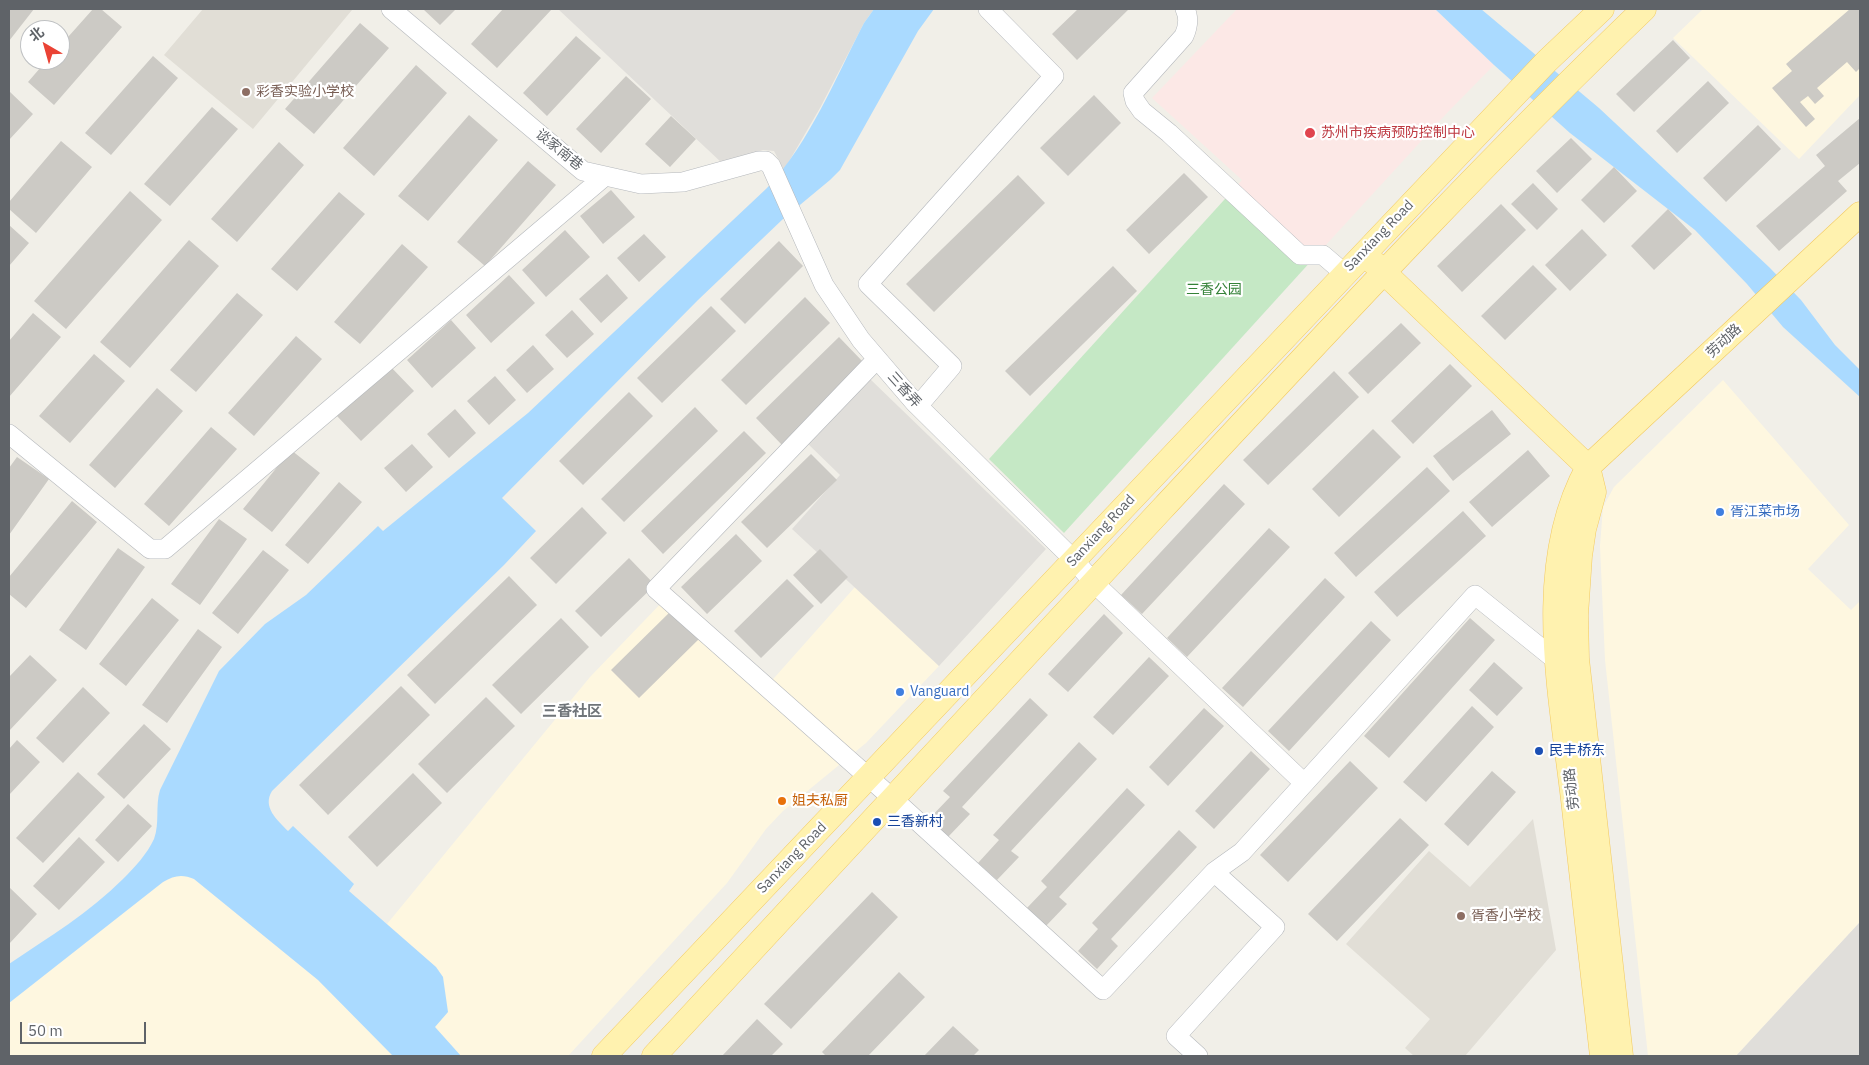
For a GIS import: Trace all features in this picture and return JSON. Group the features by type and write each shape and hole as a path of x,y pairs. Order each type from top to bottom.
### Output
{"main road":[{"name":"Sanxiang Road","path":"604,1056 1363,253 1547,60 1602,9"},
{"name":"Sanxiang Road","path":"654,1056 1383,271 1536,114 1644,9"},
{"name":"劳动路","path":"1602,1056 1557,661 1556,595 1562,538 1571,502 1588,467 1860,214"},
{"path":"1363,253 1588,467"},
{"name":"劳动路","path":"1588,467 1594,492 1584,529 1580,556 1576,615 1578,659 1621,1056"}],"street":[{"name":"谈家南巷","path":"390,9 583,171 641,184 683,182 758,161 769,164"},
{"path":"918,406 952,366 868,284 1054,76 988,9"},
{"path":"1185,9 1188,28 1184,36 1133,93 1135,101 1142,111 1169,133 1300,255 1323,256 1344,273"},
{"name":"三香弄","path":"769,164 824,285 861,340 877,359 918,406 1074,560 1094,583 1304,783"},
{"path":"9,434 150,549 165,549 605,176"},
{"path":"877,359 656,590 892,798 1103,990 1214,872 1242,852 1475,595 1557,661"},
{"path":"1198,1056 1176,1036 1276,927 1214,872"}],"shaded area":[{"name":"彩香实验小学校","path":"203,9 352,10 253,129 164,55"},
{"path":"558,9 874,9 864,23 820,108 784,170 774,151 763,150 723,164"},
{"name":"苏州市疾病预防控制中心","path":"1237,9 1435,9 1494,65 1447,113 1313,259 1234,189 1242,180 1152,98"},
{"path":"1703,9 1860,9 1860,95 1799,159 1673,38"},
{"path":"869,378 1046,549 939,666 792,529 840,475 805,441"},
{"path":"1723,380 1849,525 1808,569 1851,610 1860,601 1860,922 1736,1056 1648,1056 1605,660 1600,546 1603,507 1614,487"},
{"path":"855,587 939,666 866,743 783,811 766,829 727,883 568,1056 461,1056 435,1027 443,977 436,967 387,924 590,677 668,596 767,686"},
{"name":"胥香小学校","path":"1533,819 1556,950 1465,1056 1414,1056 1405,1048 1430,1019 1346,944 1429,851 1470,887"},
{"path":"178,875 186,875 194,879 318,980 393,1056 9,1056 9,1003 163,882"},
{"path":"1860,922 1860,1056 1736,1056"}],"green space":[{"name":"三香公园","path":"1234,189 1313,259 1064,533 989,459"}],"water":[{"path":"874,9 934,9 918,31 840,170 783,219 698,300 502,498 536,531 504,565 272,791 269,797 270,808 275,818 288,831 293,826 354,884 349,891 436,967 443,977 448,1012 435,1027 461,1056 393,1056 318,980 194,879 186,876 171,878 163,882 9,1003 9,964 96,903 127,874 148,850 156,833 160,790 219,671 265,624 306,595 378,526 383,531 528,413 767,188 796,151 809,130 864,23"},
{"path":"1435,9 1481,9 1599,108 1769,267 1801,300 1835,345 1860,370 1860,397 1783,327 1747,284 1695,230 1570,133"}],"building":[{"path":"9,9 34,9 25,20 20,20 20,27 9,41"},
{"path":"93,9 101,9 122,27 54,105 28,82 38,70 70,70 70,35"},
{"path":"423,9 456,9 440,25"},
{"path":"503,9 552,9 497,68 471,44"},
{"path":"1078,9 1129,9 1077,60 1052,34"},
{"path":"1850,9 1860,9 1860,68 1856,72 1847,62 1817,88 1824,96 1815,104 1808,96 1800,102 1815,119 1806,127 1772,88 1792,71 1786,64"},
{"path":"360,23 389,48 314,134 285,109"},
{"path":"576,36 601,58 547,116 523,93"},
{"path":"1673,40 1690,58 1634,112 1616,94"},
{"path":"153,56 178,78 111,155 85,133"},
{"path":"416,65 447,93 374,176 343,148"},
{"path":"626,76 651,99 601,153 576,129"},
{"path":"1708,81 1729,103 1677,153 1656,131"},
{"path":"9,91 33,114 9,140"},
{"path":"1094,95 1121,123 1068,176 1040,148"},
{"path":"212,107 238,129 170,206 144,184"},
{"path":"469,115 498,140 428,221 398,196"},
{"path":"671,116 696,139 670,167 645,144"},
{"path":"1860,118 1860,163 1838,181 1847,191 1779,251 1756,226 1825,166 1816,155"},
{"path":"1758,125 1781,149 1726,202 1703,178"},
{"path":"1571,138 1592,159 1557,193 1536,171"},
{"path":"61,141 92,167 36,233 9,209 9,202"},
{"path":"279,142 304,165 237,242 211,219"},
{"path":"528,161 556,185 485,266 457,242"},
{"path":"1614,167 1637,191 1604,223 1581,200"},
{"path":"1184,173 1208,197 1149,254 1126,230"},
{"path":"1018,175 1045,203 934,312 906,284"},
{"path":"1533,183 1558,209 1537,230 1511,204"},
{"path":"611,190 635,217 603,244 580,216"},
{"path":"130,191 162,220 66,329 34,301"},
{"path":"339,192 365,214 297,291 271,269"},
{"path":"1501,204 1526,230 1462,292 1437,266"},
{"path":"1668,209 1692,234 1654,270 1631,246"},
{"path":"9,225 29,243 9,266"},
{"path":"1582,229 1607,255 1570,291 1545,265"},
{"path":"565,230 590,257 546,297 522,270"},
{"path":"644,234 666,257 639,282 617,258"},
{"path":"189,240 219,266 130,368 100,342"},
{"path":"779,241 803,266 745,324 720,299"},
{"path":"402,244 428,267 360,344 334,322"},
{"path":"1533,265 1557,289 1505,340 1481,316"},
{"path":"1113,266 1137,291 1030,396 1005,371"},
{"path":"607,274 628,298 601,323 579,299"},
{"path":"509,275 535,303 491,343 466,315"},
{"path":"237,293 263,315 196,392 170,370"},
{"path":"805,297 830,323 746,405 721,380"},
{"path":"711,306 736,331 662,403 637,378"},
{"path":"572,310 594,334 567,358 545,335"},
{"path":"33,313 61,337 9,397 9,341"},
{"path":"451,320 476,348 432,388 407,360"},
{"path":"1401,323 1421,343 1368,394 1348,373"},
{"path":"296,336 322,359 254,436 228,413"},
{"path":"839,337 865,364 782,445 756,418"},
{"path":"533,345 554,369 527,393 506,370"},
{"path":"94,354 125,381 70,443 39,416"},
{"path":"1450,364 1472,386 1413,444 1391,421"},
{"path":"389,365 414,391 361,441 336,415"},
{"path":"1334,371 1359,397 1268,485 1243,460"},
{"path":"495,376 516,400 489,425 467,401"},
{"path":"157,388 183,411 115,488 89,465"},
{"path":"629,392 653,416 583,485 559,461"},
{"path":"695,407 718,431 624,522 601,499"},
{"path":"455,409 476,433 449,458 427,434"},
{"path":"1492,410 1511,434 1453,481 1433,456"},
{"path":"211,427 237,449 169,526 144,504"},
{"path":"1373,429 1401,457 1339,517 1312,489"},
{"path":"744,431 766,453 663,554 641,531"},
{"path":"412,444 433,467 406,492 384,468"},
{"path":"291,450 320,473 272,532 243,509"},
{"path":"1528,450 1550,476 1492,527 1469,502"},
{"path":"811,454 837,480 767,548 741,522"},
{"path":"17,457 49,479 9,535 9,468"},
{"path":"1427,467 1450,491 1356,577 1334,553"},
{"path":"339,482 362,502 308,564 285,545"},
{"path":"1224,484 1245,504 1142,614 1121,595"},
{"path":"72,501 97,522 26,608 9,594 9,577"},
{"path":"582,507 607,533 556,584 530,558"},
{"path":"1463,511 1486,536 1397,617 1374,592"},
{"path":"219,519 247,539 200,605 171,584"},
{"path":"1269,528 1290,547 1187,657 1167,638"},
{"path":"736,534 762,561 707,614 681,587"},
{"path":"118,548 145,567 86,650 59,630"},
{"path":"820,549 848,577 821,604 793,575"},
{"path":"263,550 289,570 238,634 212,613"},
{"path":"629,558 655,585 601,637 575,611"},
{"path":"509,576 537,605 435,704 407,675"},
{"path":"1325,578 1345,597 1243,707 1222,688"},
{"path":"787,579 814,606 761,658 734,631"},
{"path":"152,598 179,620 126,686 99,664"},
{"path":"672,610 700,638 639,698 611,670"},
{"path":"1104,614 1123,633 1068,692 1048,674"},
{"path":"561,618 589,647 521,714 492,685"},
{"path":"1470,618 1495,640 1389,758 1364,736"},
{"path":"1371,621 1391,640 1289,751 1268,731"},
{"path":"198,629 222,647 167,723 142,705"},
{"path":"30,655 57,680 9,731 9,677"},
{"path":"1149,657 1169,676 1113,735 1093,717"},
{"path":"1494,662 1523,688 1497,716 1469,690"},
{"path":"401,686 430,715 328,815 299,785"},
{"path":"83,687 110,713 63,763 36,738"},
{"path":"486,697 515,726 447,793 418,764"},
{"path":"1030,698 1048,715 962,807 970,814 948,837 929,819 950,797 943,791"},
{"path":"1472,706 1494,727 1426,802 1403,782"},
{"path":"1204,708 1224,726 1168,786 1149,767"},
{"path":"144,724 171,749 124,799 97,774"},
{"path":"17,740 40,762 9,795 9,749"},
{"path":"1079,742 1097,759 1011,851 1019,857 997,880 978,863 999,840 993,835"},
{"path":"1251,751 1270,769 1214,829 1195,811"},
{"path":"1350,761 1378,788 1288,882 1260,855"},
{"path":"1492,771 1516,792 1468,846 1444,824"},
{"path":"78,772 105,797 43,863 16,838"},
{"path":"413,773 442,803 377,867 348,837"},
{"path":"1127,788 1145,805 1059,897 1067,904 1045,927 1026,909 1047,887 1041,881"},
{"path":"128,804 152,826 118,862 95,840"},
{"path":"1400,818 1429,845 1337,941 1308,914"},
{"path":"1179,830 1197,847 1111,939 1118,946 1097,969 1078,951 1098,929 1092,923"},
{"path":"79,837 105,862 59,910 33,886"},
{"path":"9,887 37,914 9,944"},
{"path":"872,892 898,917 791,1029 764,1004"},
{"path":"899,972 925,997 868,1056 826,1056 822,1052"},
{"path":"757,1019 783,1044 771,1056 722,1056"},
{"path":"953,1026 979,1050 973,1056 924,1056"}],"place":[{"name":"彩香实验小学校","path":"246,92"},
{"name":"苏州市疾病预防控制中心","path":"1310,133"},
{"name":"胥江菜市场","path":"1720,512"},
{"name":"Vanguard","path":"900,692"},
{"name":"民丰桥东","path":"1539,751"},
{"name":"姐夫私厨","path":"782,801"},
{"name":"三香新村","path":"877,822"},
{"name":"胥香小学校","path":"1461,916"}],"district":[{"name":"三香社区","path":"572,712"}]}
